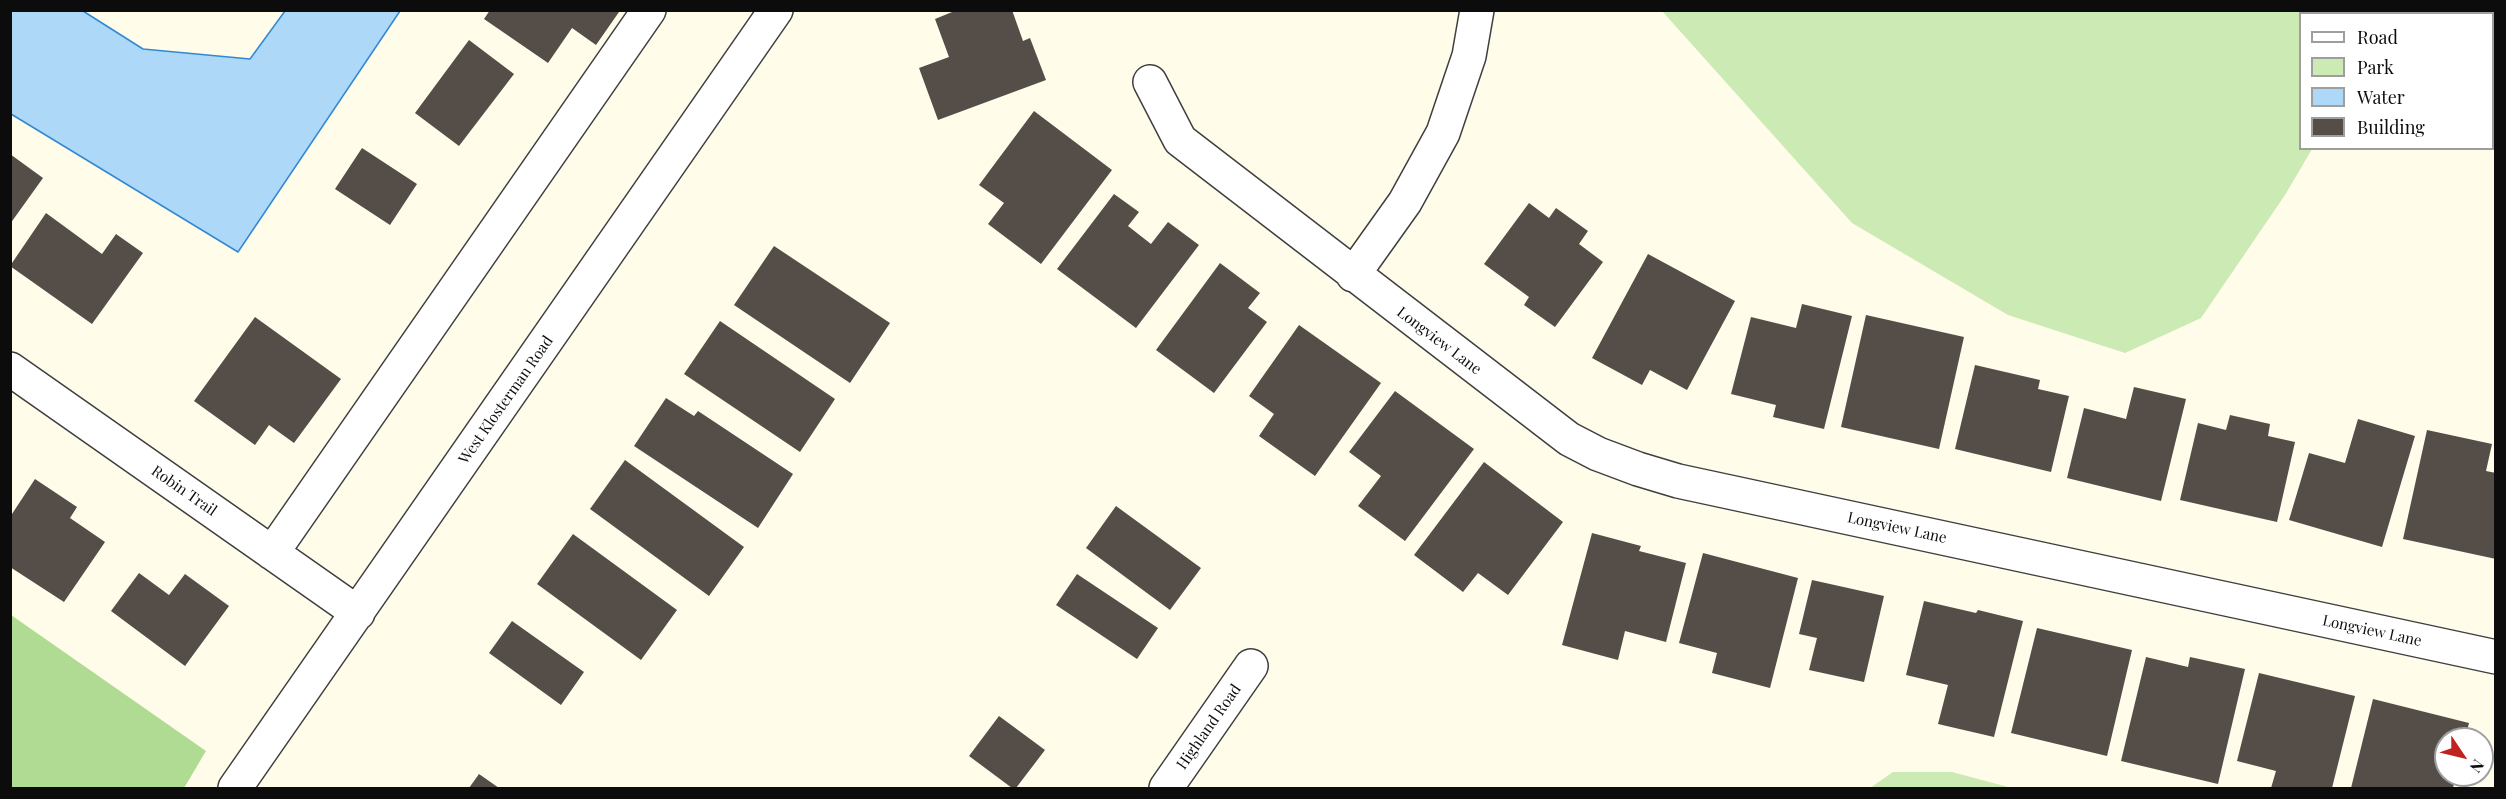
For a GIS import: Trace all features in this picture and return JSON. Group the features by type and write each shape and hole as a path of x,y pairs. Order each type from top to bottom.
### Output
{"street":[{"path":"272,553 648,10"},
{"name":"West Klosterman Road","path":"236,789 776,10"},
{"path":"1353,275 1405,202 1443,133 1469,56 1477,10"},
{"name":"Longview Lane","path":"1150,82 1180,140 1569,439 1598,454 1678,481 2496,657"},
{"name":"Robin Trail","path":"10,369 358,613"},
{"name":"Highland Road","path":"1166,789 1251,666"}],"green space":[{"path":"2365,10 2366,12 2299,12 2299,150 2311,150 2285,195 2201,318 2125,353 2008,315 1852,223 1662,11"},
{"path":"11,615 206,751 184,788 11,788"},
{"path":"1893,772 1952,772 2012,788 1870,788"}],"water":[{"path":"10,11 83,11 143,49 250,59 285,11 400,11 238,252 11,114"}],"building":[{"path":"490,10 617,10 619,12 596,45 572,28 548,63 484,19"},
{"path":"957,10 1012,10 1023,41 1030,38 1046,80 938,120 919,68 949,57 935,19"},
{"path":"469,40 514,74 459,146 415,113"},
{"path":"1034,111 1112,170 1041,264 988,224 1004,203 979,185"},
{"path":"362,148 417,184 390,225 335,189"},
{"path":"10,154 43,178 10,224"},
{"path":"1114,194 1139,212 1128,226 1151,244 1168,222 1199,245 1136,328 1057,269"},
{"path":"1529,203 1549,218 1556,208 1588,231 1579,244 1603,262 1555,327 1524,305 1529,297 1484,264"},
{"path":"46,213 102,254 116,234 143,253 92,324 10,266"},
{"path":"774,246 890,323 850,383 734,305"},
{"path":"1648,254 1735,301 1687,390 1650,370 1642,385 1592,358"},
{"path":"1220,263 1260,293 1248,308 1267,322 1214,393 1156,350"},
{"path":"1802,304 1852,316 1824,429 1773,417 1776,405 1731,394 1751,317 1796,328"},
{"path":"1866,315 1964,337 1939,449 1841,427"},
{"path":"255,317 341,379 294,443 269,425 255,445 194,401"},
{"path":"720,321 835,399 800,452 684,374"},
{"path":"1299,325 1381,383 1315,476 1259,436 1274,414 1249,396"},
{"path":"1975,365 2040,380 2038,389 2069,396 2051,472 1955,449"},
{"path":"2134,387 2186,399 2161,501 2067,478 2084,408 2126,419"},
{"path":"1395,391 1474,449 1405,541 1358,506 1381,476 1349,452"},
{"path":"666,398 694,416 698,411 793,474 758,528 634,446"},
{"path":"2230,415 2270,424 2268,436 2295,442 2277,522 2180,500 2198,423 2226,430"},
{"path":"2358,419 2415,436 2382,547 2289,520 2309,453 2345,463"},
{"path":"2427,430 2492,444 2486,471 2496,473 2496,559 2403,539"},
{"path":"625,460 744,547 709,596 590,509"},
{"path":"1484,462 1563,522 1508,595 1478,573 1463,592 1414,555"},
{"path":"35,479 77,507 70,518 105,542 64,602 10,567 10,517"},
{"path":"1116,506 1201,568 1170,610 1086,548"},
{"path":"1592,533 1641,546 1639,551 1686,563 1666,642 1625,631 1618,660 1562,645"},
{"path":"573,534 677,610 641,660 537,584"},
{"path":"1703,553 1798,578 1770,688 1712,673 1717,653 1679,643"},
{"path":"139,573 169,595 185,574 229,606 185,666 111,611"},
{"path":"1077,574 1158,628 1137,659 1056,605"},
{"path":"1812,580 1884,596 1864,682 1809,670 1817,638 1799,634"},
{"path":"1924,601 1976,613 1978,610 2023,621 1994,737 1938,724 1948,685 1906,675"},
{"path":"512,621 584,672 561,705 489,653"},
{"path":"2037,628 2132,650 2107,756 2011,733"},
{"path":"2146,657 2188,667 2190,657 2245,669 2218,784 2121,761"},
{"path":"2259,673 2355,696 2332,788 2271,788 2276,771 2237,761"},
{"path":"2373,699 2469,723 2468,727 2434,727 2434,787 2453,788 2351,788"},
{"path":"999,716 1045,750 1016,788 1012,788 969,756"},
{"path":"479,774 499,788 469,788"}]}
